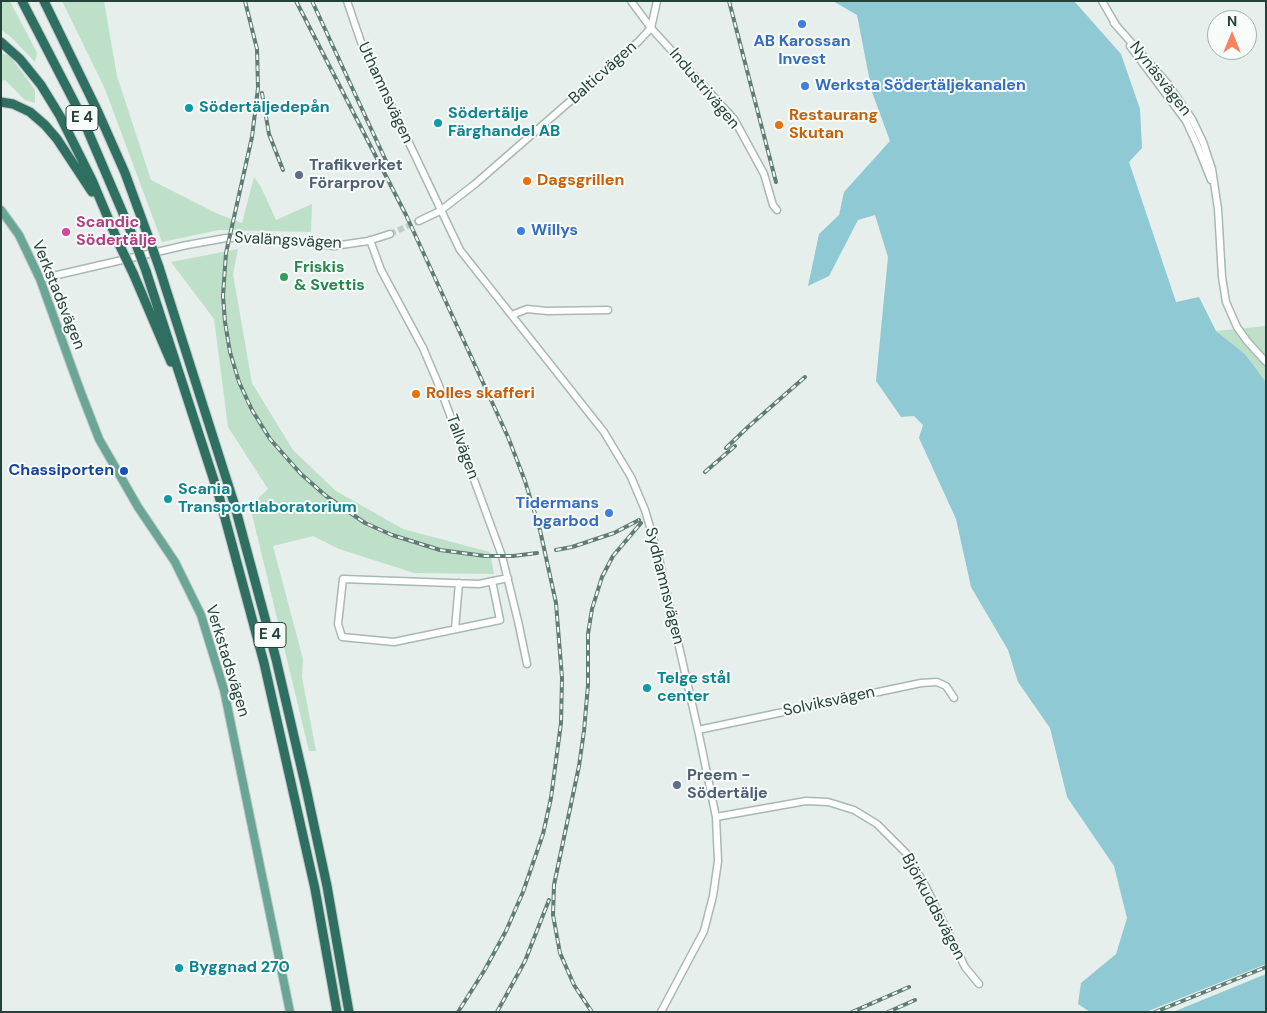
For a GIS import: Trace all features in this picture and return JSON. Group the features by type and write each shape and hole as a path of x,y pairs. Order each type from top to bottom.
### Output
{"highway":[{"name":"E 4","path":"22,1 81,115 134,239 219,496 264,663 311,871 336,1012"},
{"name":"E 4","path":"44,1 98,112 148,236 234,503 276,659 306,788 327,886 349,1012"},
{"path":"1,42 20,59 41,85 60,116 92,180 186,394"},
{"path":"1,102 13,104 30,112 45,125 80,172 107,217"}],"main road":[{"name":"Verkstadsvägen","path":"1,210 19,234 40,279 99,439 138,507 175,562 202,615 224,690 290,1012"}],"street":[{"name":"Uthamnsvägen","path":"347,1 361,42 440,211"},
{"name":"Industrivägen","path":"631,1 652,28 734,119 764,174 773,206 777,210"},
{"name":"Balticvägen","path":"440,211 526,141 638,42 652,28 657,1"},
{"name":"Nynäsvägen","path":"1102,1 1114,23 1168,84 1192,119 1203,142 1212,169 1216,195 1220,227 1222,277 1226,302 1237,327 1266,362"},
{"path":"419,221 440,211"},
{"name":"Sydhamnsvägen","path":"440,211 460,250 604,432 631,476 645,510 658,554 716,818 718,860 713,896 704,931 661,1012"},
{"name":"Svalängsvägen","path":"40,279 187,245 226,238 264,238 334,246 370,240 390,234"},
{"name":"Tallvägen","path":"370,240 381,270 423,348 440,388 502,556 527,664"},
{"path":"512,315 527,309 608,310"},
{"path":"492,581 500,620 394,642 342,637 338,624 342,579 479,584 492,581 508,578"},
{"path":"455,629 459,583"},
{"name":"Solviksvägen","path":"698,730 921,683 937,682 946,686 954,698"},
{"name":"Björkuddsvägen","path":"716,818 813,801 828,802 854,810 877,824 906,853 926,887 965,967 980,984"}],"green space":[{"path":"1,1 10,1 37,53 35,62 11,37 1,30"},
{"path":"62,1 104,1 117,76 151,180 218,214 242,223 254,177 261,187 276,220 312,204 311,232 219,230 162,242 105,89"},
{"path":"1,53 10,56 35,90 35,103 25,100 5,80 1,81"},
{"path":"238,249 233,274 252,383 293,450 336,491 403,529 490,552 494,574 414,573 339,549 313,536 273,546 303,659 302,677 316,751 309,751 250,506 268,489 228,427 214,319 171,262"},
{"path":"1266,326 1266,382 1245,354 1216,331"}],"water":[{"path":"833,1 1074,1 1121,54 1140,109 1142,148 1129,162 1176,302 1199,297 1216,331 1245,354 1266,382 1266,1012 1090,1012 1078,1004 1081,983 1116,954 1127,918 1114,866 1067,797 1050,728 1018,682 1008,650 971,587 956,519 919,438 923,425 914,416 901,417 876,381 888,257 875,215 858,220 829,276 808,286 819,234 839,215 844,192 890,141 872,92 857,15"}],"pier":[{"path":"1266,964 1266,974 1173,1012 1146,1012"}],"tunnel":[{"path":"390,234 419,221"}],"railway":[{"path":"245,1 257,49 258,88 252,137 226,253 223,296 230,352 239,382 252,410 270,439 301,474 326,496 365,523 392,535 440,550 485,556 513,556 537,553"},
{"path":"296,1 406,215 508,437 525,481 540,530 556,603 562,678 561,723 551,798 543,834 523,892 506,931 458,1012"},
{"path":"312,1 386,161"},
{"path":"729,1 776,182"},
{"path":"262,93 269,134 283,170"},
{"path":"726,448 805,377"},
{"path":"705,472 735,446"},
{"path":"556,550 572,547 614,533 639,520"},
{"path":"592,1012 574,985 560,953 553,915 554,885 579,766 584,731 588,685 588,634 592,609 602,577 613,556 641,523"},
{"path":"497,1012 525,961 549,900"},
{"path":"1155,1012 1266,967"},
{"path":"852,1012 909,987"},
{"path":"888,1012 915,1000"}],"place":[{"name":"AB Karossan Invest","path":"802,24"},
{"name":"Werksta Södertäljekanalen","path":"805,86"},
{"name":"Södertäljedepån","path":"189,108"},
{"name":"Södertälje Färghandel AB","path":"438,123"},
{"name":"Restaurang Skutan","path":"779,125"},
{"name":"Trafikverket Förarprov","path":"299,175"},
{"name":"Dagsgrillen","path":"527,181"},
{"name":"Willys","path":"521,231"},
{"name":"Scandic Södertälje","path":"66,232"},
{"name":"Friskis & Svettis","path":"284,277"},
{"name":"Rolles skafferi","path":"416,394"},
{"name":"Chassiporten","path":"124,471"},
{"name":"Scania Transportlaboratorium","path":"168,499"},
{"name":"Tidermans bgarbod","path":"609,513"},
{"name":"Telge stål center","path":"647,688"},
{"name":"Preem - Södertälje","path":"677,785"},
{"name":"Byggnad 270","path":"179,968"}]}
